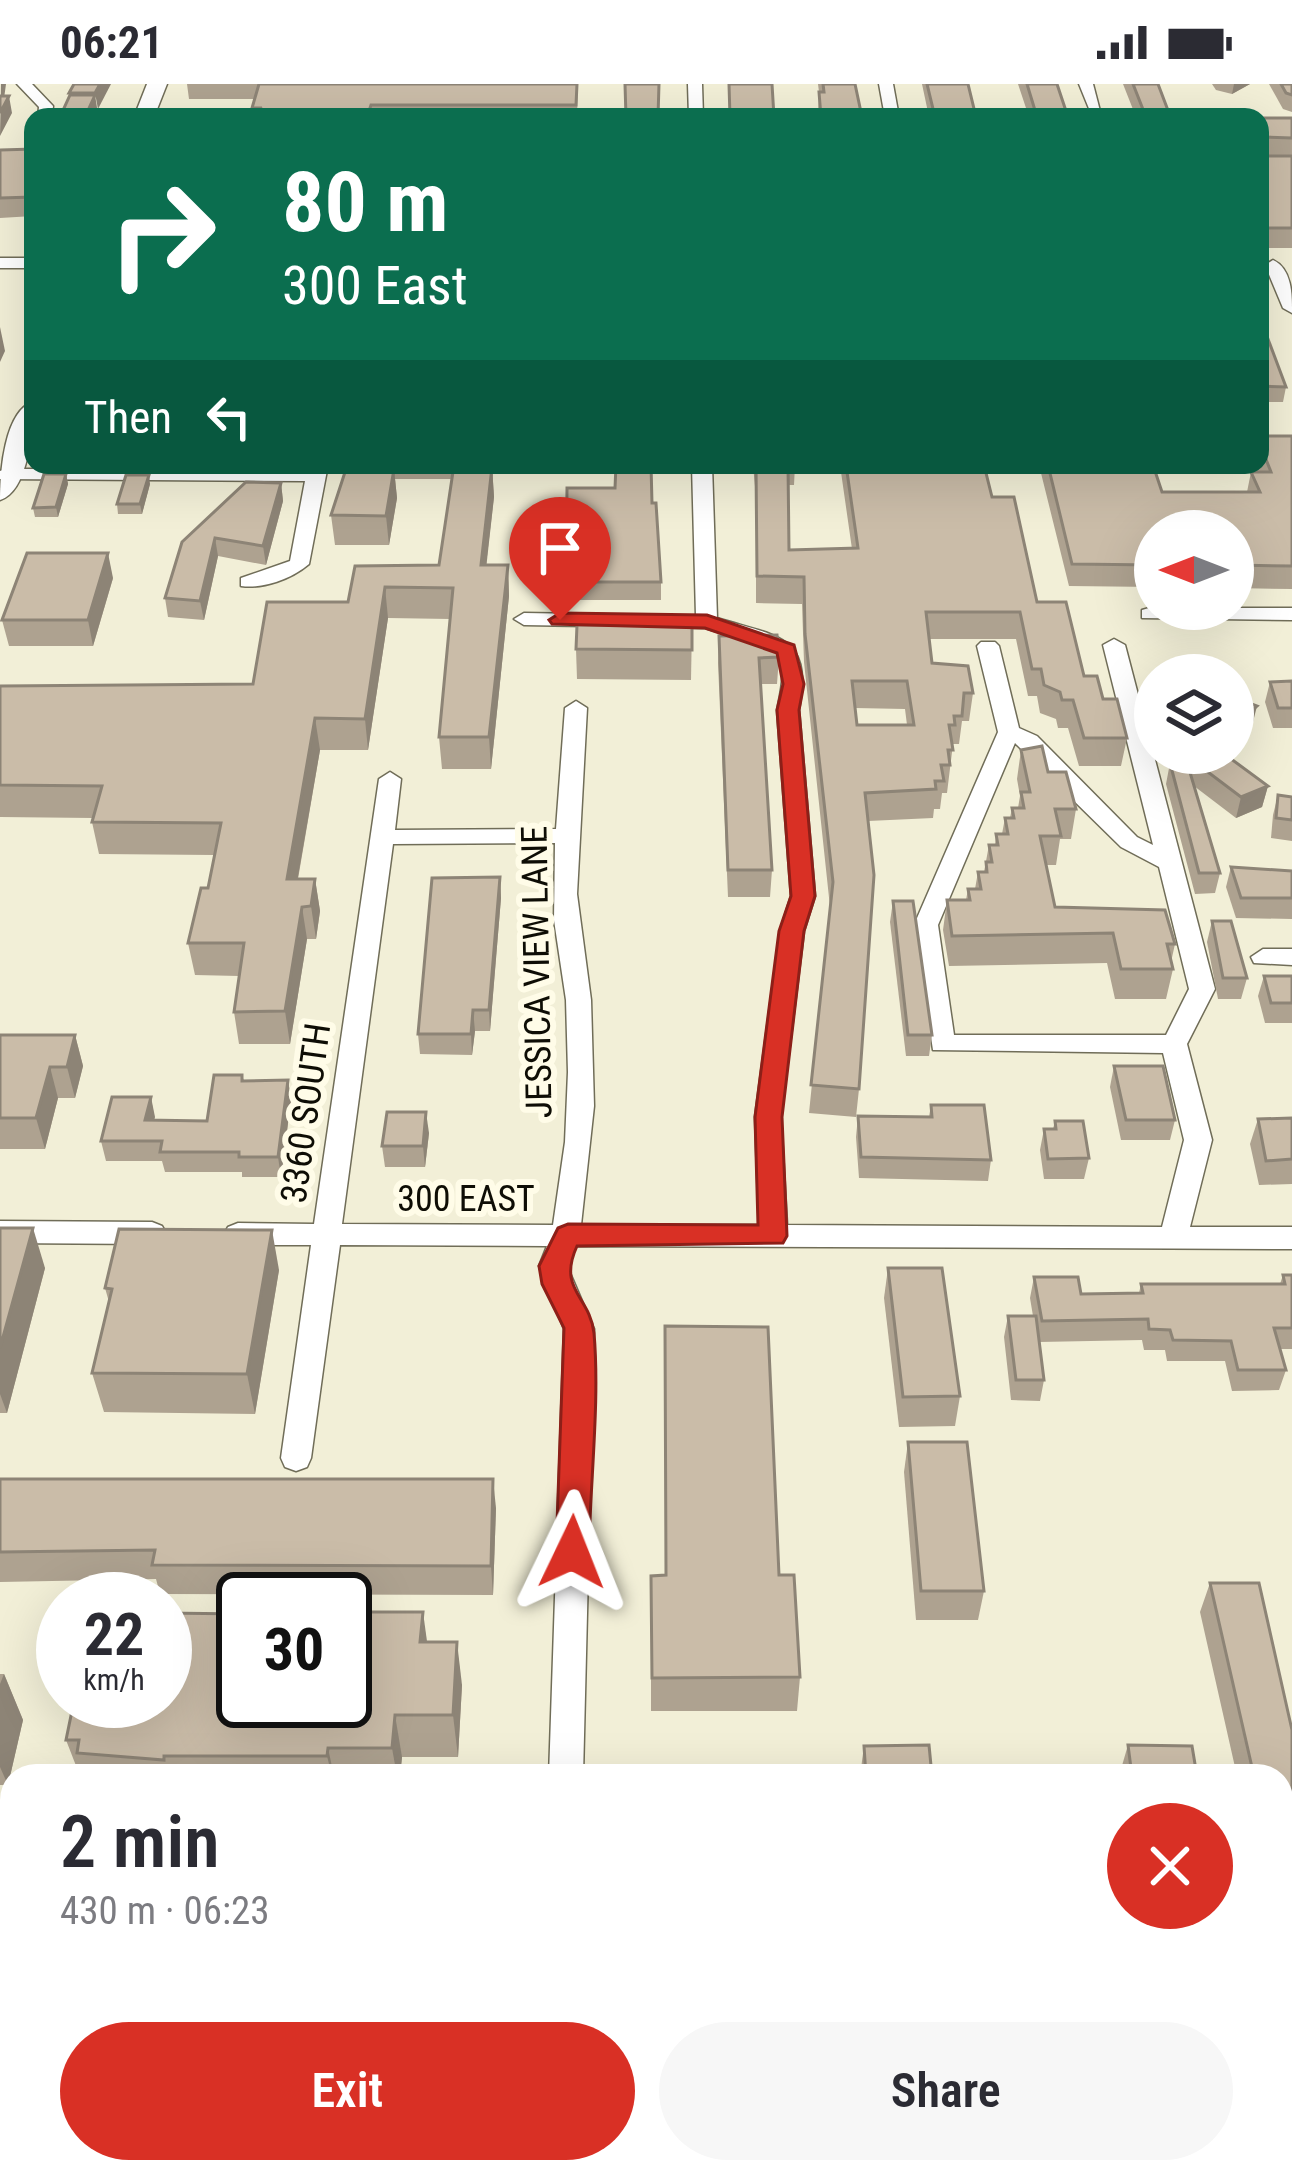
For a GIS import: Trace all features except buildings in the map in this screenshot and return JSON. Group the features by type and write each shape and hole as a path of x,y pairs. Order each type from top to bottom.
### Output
{"main road":[{"path":"3,484 24,432"}],"street":[{"path":"24,84 46,108"},
{"path":"1086,84 1095,108"},
{"path":"1275,265 1292,308"},
{"path":"3,484 227,474"},
{"path":"248,582 299,564 316,474"},
{"path":"702,474 707,622"},
{"path":"1254,614 1292,614"},
{"path":"524,619 707,622 782,645 790,656 794,684 788,710 803,896 792,931 769,1117 773,1236"},
{"path":"1114,645 1202,989 1174,1044 1198,1140 1173,1238"},
{"path":"988,646 1009,732 926,925 942,1043 1174,1044"},
{"name":"JESSICA VIEW LANE","path":"566,1764 579,1328 557,1284 554,1266 568,1235 580,1015 567,924 576,708"},
{"path":"1009,732 1029,741 1129,842 1170,863"},
{"name":"3360 SOUTH","path":"296,1458 391,779"},
{"path":"382,837 569,836"},
{"path":"1263,957 1292,957"},
{"name":"300 EAST","path":"0,1232 1292,1238"}],"route":[{"path":"560,620 707,622 787,650 794,684 788,710 803,896 792,931 769,1117 773,1236 568,1235 554,1266 557,1284 579,1328 572,1552"}]}
